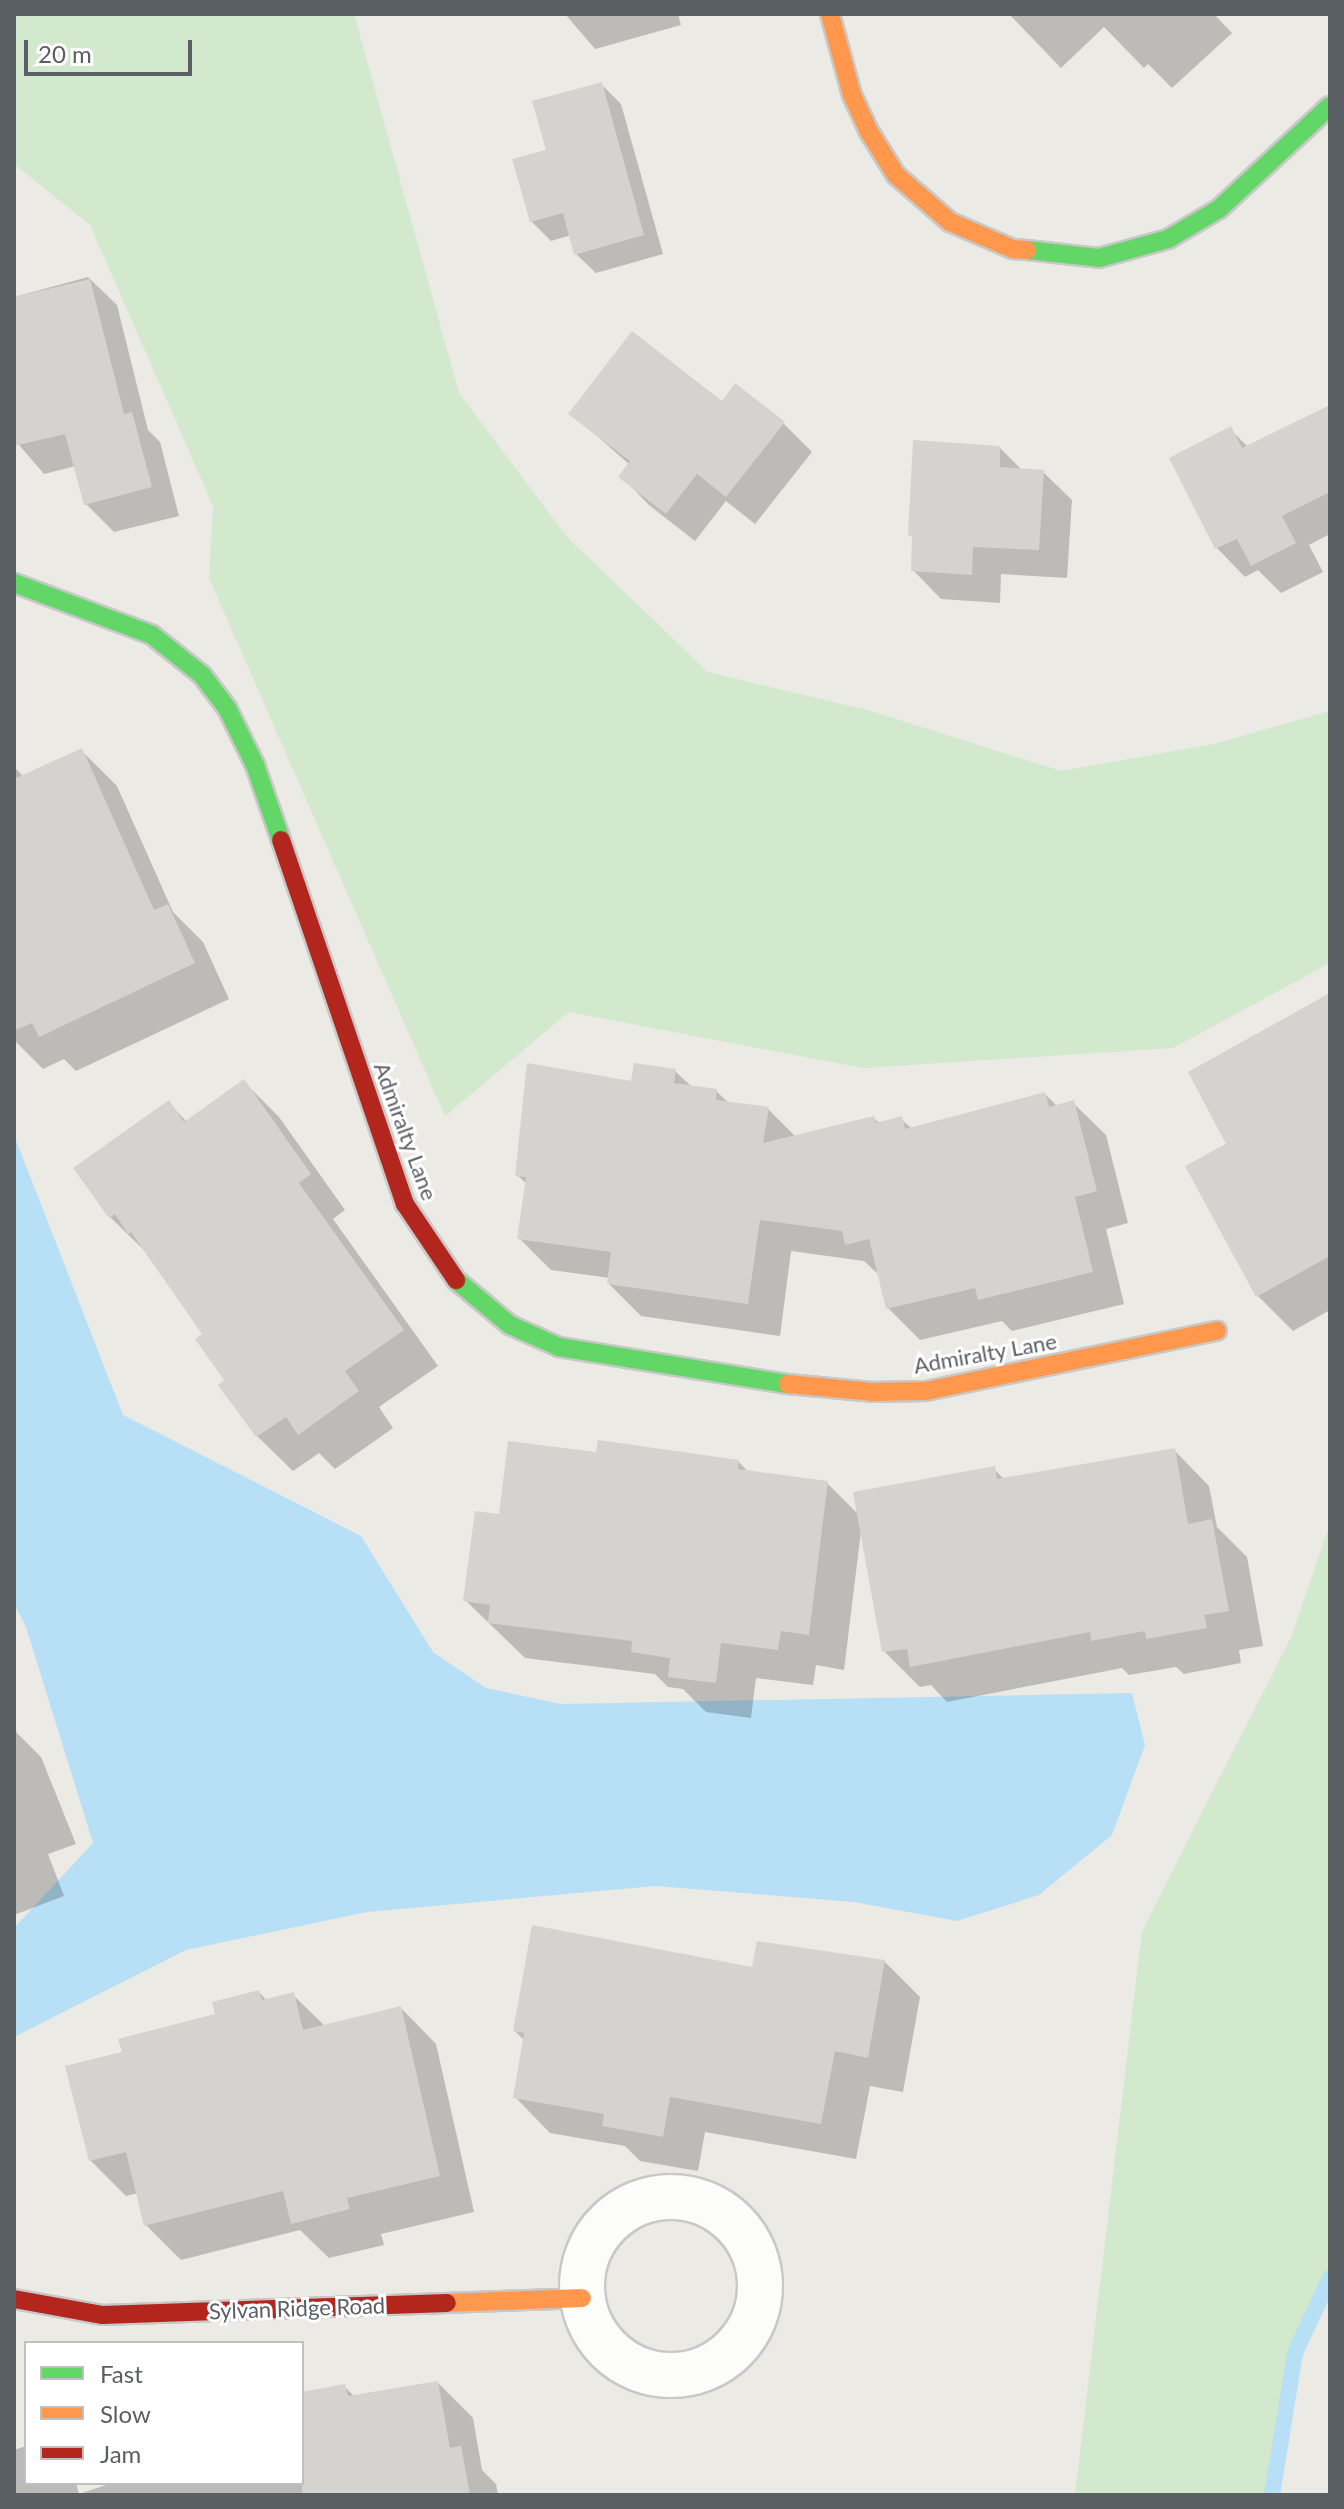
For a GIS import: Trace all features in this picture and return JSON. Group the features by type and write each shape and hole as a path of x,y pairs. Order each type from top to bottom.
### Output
{"street":[{"path":"830,14 852,95 868,130 906,186 950,222 1013,249 1099,258 1168,239 1219,209 1330,106"},
{"name":"Admiralty Lane","path":"14,583 152,635 202,675 227,708 255,765 405,1204 447,1271 467,1293 510,1325 559,1347 585,1353 819,1389 872,1392 926,1391 978,1382 1217,1331"},
{"path":"658,2198 693,2200 723,2214 747,2239 760,2272 758,2307 743,2339 717,2362 684,2375 648,2373 617,2357 593,2331 582,2298 584,2263 599,2232 625,2209 658,2198"},
{"name":"Sylvan Ridge Road","path":"14,2299 102,2315 582,2298"}],"green space":[{"path":"14,14 354,14 459,393 567,537 708,672 871,711 1061,771 1214,744 1330,711 1330,963 1173,1048 863,1068 569,1012 445,1116 209,578 213,506 90,225 14,164"},
{"path":"1330,1524 1330,2278 1295,2353 1272,2495 1075,2495 1142,1931 1291,1637"}],"water":[{"path":"14,1135 123,1415 361,1536 433,1652 486,1688 561,1704 1132,1693 1145,1745 1112,1835 1039,1895 957,1921 854,1902 656,1886 367,1912 186,1950 14,2037 14,1928 93,1843 26,1627 14,1603"}],"building":[{"path":"602,82 644,235 574,255 563,213 530,222 512,159 546,150 532,101"},
{"path":"90,279 124,414 132,412 152,487 84,505 65,434 14,446 14,297"},
{"path":"632,331 722,401 735,383 785,422 726,497 697,474 666,514 618,477 630,461 568,414"},
{"path":"1330,405 1330,492 1282,516 1296,543 1251,566 1237,539 1215,549 1169,458 1231,426 1242,448"},
{"path":"913,440 1000,446 1000,467 1044,470 1039,550 973,547 972,575 911,571 912,536 908,535"},
{"path":"82,748 154,910 168,904 195,963 39,1037 32,1023 14,1031 14,779"},
{"path":"1330,993 1330,1256 1256,1297 1185,1166 1226,1144 1188,1072"},
{"path":"527,1063 631,1081 634,1063 676,1069 674,1083 717,1089 716,1100 769,1107 763,1143 874,1116 876,1123 902,1116 905,1129 1045,1092 1049,1107 1074,1100 1097,1191 1075,1197 1093,1272 978,1300 975,1288 886,1309 869,1239 845,1245 842,1231 760,1220 748,1304 607,1284 611,1252 517,1239 526,1177 515,1176"},
{"path":"244,1079 311,1174 299,1183 404,1330 345,1371 359,1391 298,1435 286,1417 256,1437 218,1385 224,1380 195,1339 202,1334 131,1232 128,1234 115,1214 109,1218 73,1168 169,1100 184,1122"},
{"path":"598,1440 739,1460 738,1469 828,1481 809,1635 781,1631 778,1650 721,1643 716,1683 668,1677 670,1658 631,1652 632,1641 488,1623 490,1605 463,1601 475,1511 499,1514 508,1441 596,1452"},
{"path":"1175,1448 1188,1524 1212,1519 1229,1611 1204,1615 1207,1628 1146,1639 1145,1631 1091,1641 1090,1632 910,1667 907,1649 882,1652 853,1492 995,1466 997,1479"},
{"path":"532,1925 752,1967 757,1941 885,1960 868,2058 835,2051 821,2124 670,2097 663,2137 602,2126 604,2114 513,2098 524,2033 513,2031"},
{"path":"259,1990 262,2000 294,1992 303,2030 401,2006 440,2176 347,2198 350,2209 291,2224 283,2191 144,2226 126,2152 89,2161 65,2066 122,2052 118,2039 215,2014 212,2002"},
{"path":"438,2381 450,2448 461,2446 470,2495 302,2495 304,2392 345,2384 348,2396"}],"waterway":[{"path":"1272,2495 1295,2353 1330,2278"}],"traffic: fast":[{"path":"1027,250 1099,258 1168,239 1219,209 1330,106"},
{"path":"14,583 152,635 202,675 227,708 255,765 281,840"},
{"path":"456,1280 510,1325 559,1347 788,1384"}],"traffic: slow":[{"path":"830,14 852,95 868,130 896,175 950,222 1013,249 1027,250"},
{"path":"788,1384 872,1392 926,1391 1217,1331"},
{"path":"447,2303 582,2298"}],"traffic: jam":[{"path":"281,840 405,1204 456,1280"},
{"path":"14,2299 102,2315 447,2303"}]}
